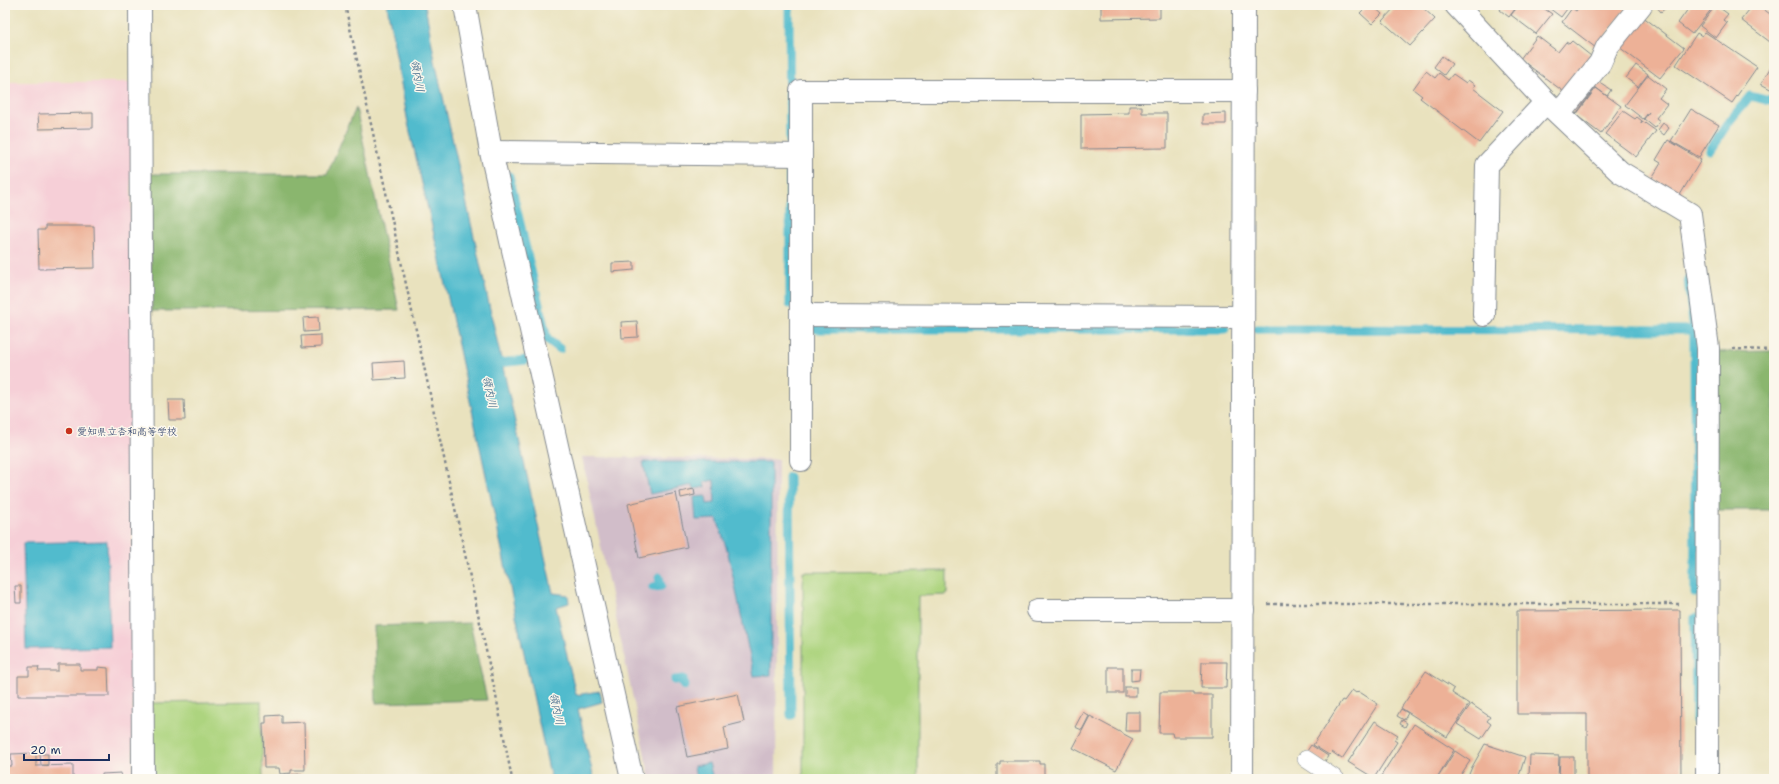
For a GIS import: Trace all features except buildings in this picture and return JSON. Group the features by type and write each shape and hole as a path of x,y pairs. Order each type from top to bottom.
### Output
{"street":[{"path":"140,5 143,779"},
{"path":"465,5 491,152 632,779"},
{"path":"1242,779 1244,5"},
{"path":"1456,5 1552,108 1620,172 1690,214 1708,348 1707,779"},
{"path":"1484,316 1487,165 1552,108 1600,63 1607,47 1641,5"},
{"path":"801,460 801,91 1244,91"},
{"path":"491,152 801,155"},
{"path":"801,315 1243,317"},
{"path":"1038,610 1243,607"}],"lane":[{"path":"1306,759 1336,779"}],"path":[{"path":"345,5 496,696 512,779"},
{"path":"1708,348 1774,350"},
{"path":"1243,607 1708,604"}],"shaded area":[{"name":"愛知県立杏和高等学校","path":"5,82 131,82 133,779 5,779"},
{"path":"582,457 778,459 776,779 650,779"}],"green space":[{"path":"356,108 399,310 152,311 150,174 327,174"},
{"path":"1774,351 1774,510 1714,510 1714,352"},
{"path":"947,571 947,595 918,596 918,779 803,779 803,572"},
{"path":"470,623 487,700 376,703 374,626"},
{"path":"261,701 263,779 154,779 152,703"}],"water":[{"name":"領内川","path":"387,5 425,5 435,61 553,593 568,595 569,603 556,607 576,695 600,691 602,702 578,709 594,779 551,779 439,256 408,123"},
{"path":"643,462 771,462 771,675 754,676 728,553 717,519 696,520 694,497 706,496 707,504 715,503 714,480 704,482 705,487 694,489 693,485 650,494"},
{"path":"107,541 110,647 26,649 23,543"},
{"path":"709,763 713,779 696,779 694,766"}],"waterway":[{"path":"789,5 790,141"},
{"path":"1710,150 1728,123 1750,96 1774,102"},
{"path":"790,167 790,304"},
{"path":"509,176 547,339 560,349"},
{"path":"1688,279 1694,330 1695,593"},
{"path":"817,329 1225,329"},
{"path":"1257,329 1694,330"},
{"path":"490,364 526,360"},
{"path":"789,477 791,715"},
{"path":"653,587 661,586 659,577"},
{"path":"1695,618 1696,723"},
{"path":"675,680 683,679 684,686"}],"place":[{"name":"愛知県立杏和高等学校","path":"69,431"}]}
